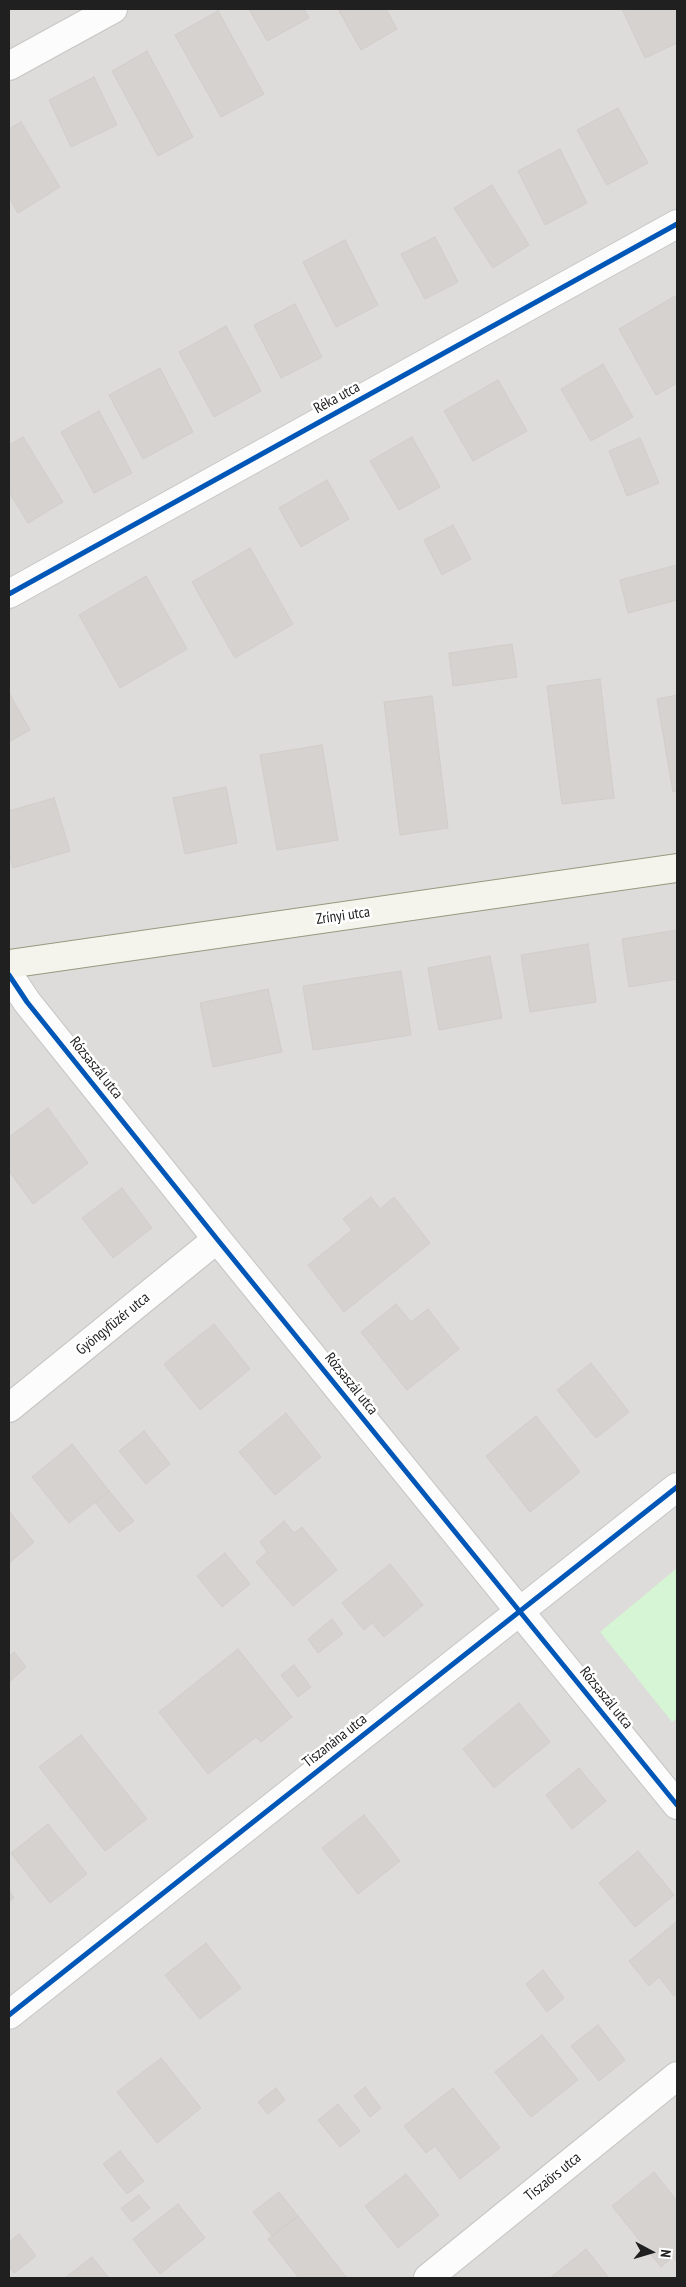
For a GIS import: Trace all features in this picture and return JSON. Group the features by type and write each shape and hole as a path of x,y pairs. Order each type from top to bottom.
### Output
{"main road":[{"name":"Zrínyi utca","path":"9,964 677,868"}],"street":[{"path":"9,66 113,9"},
{"name":"Réka utca","path":"9,594 677,224"},
{"name":"Rózsaszál utca","path":"9,975 33,1010 217,1239 677,1805"},
{"name":"Gyöngyfüzér utca","path":"9,1408 217,1239"},
{"name":"Tiszanána utca","path":"9,2014 677,1487"},
{"name":"Tiszaörs utca","path":"428,2278 677,2076"}],"shaded area":[{"path":"9,9 677,9 677,2278 9,2278"}],"green space":[{"path":"677,1568 677,1718 672,1722 600,1632"}],"building":[{"path":"249,9 304,9 309,18 267,41"},
{"path":"343,9 386,9 397,29 361,50 339,11"},
{"path":"622,9 677,9 677,43 645,58"},
{"path":"218,11 264,94 221,117 175,35"},
{"path":"147,51 193,137 158,156 112,71"},
{"path":"94,77 117,125 71,147 49,100"},
{"path":"618,108 648,163 607,185 577,130"},
{"path":"21,122 60,187 18,213 9,197 9,129"},
{"path":"560,149 587,203 545,225 518,171"},
{"path":"492,185 529,245 493,268 454,208"},
{"path":"435,237 458,282 425,299 401,254"},
{"path":"345,240 378,305 336,327 303,262"},
{"path":"675,296 677,300 677,383 656,395 619,329"},
{"path":"295,304 322,357 281,378 254,325"},
{"path":"226,326 261,391 214,417 179,352"},
{"path":"603,364 633,417 591,441 561,389"},
{"path":"160,368 193,432 143,459 109,395"},
{"path":"498,380 527,431 473,461 444,411"},
{"path":"99,411 132,473 94,493 61,432"},
{"path":"23,437 63,502 28,523 9,492 9,445"},
{"path":"412,437 440,487 399,510 370,461"},
{"path":"640,438 659,483 627,496 609,451"},
{"path":"327,480 349,519 301,547 279,508"},
{"path":"453,525 471,559 442,575 424,540"},
{"path":"250,548 293,624 235,658 192,582"},
{"path":"677,565 677,600 628,613 620,580"},
{"path":"146,576 187,649 120,688 79,615"},
{"path":"512,644 517,677 453,686 449,653"},
{"path":"600,679 614,798 562,804 547,686"},
{"path":"9,693 30,730 9,742"},
{"path":"677,695 677,791 673,792 657,699"},
{"path":"432,696 448,828 400,835 384,702"},
{"path":"322,745 338,840 277,850 260,755"},
{"path":"226,787 237,843 185,854 173,798"},
{"path":"54,798 70,851 13,868 9,853 9,811"},
{"path":"677,930 677,979 629,987 622,939"},
{"path":"588,944 596,1002 530,1012 521,955"},
{"path":"490,956 502,1018 439,1030 428,968"},
{"path":"401,971 411,1035 313,1050 303,986"},
{"path":"268,989 282,1052 213,1067 200,1003"},
{"path":"48,1108 88,1163 33,1204 9,1171 9,1137"},
{"path":"122,1188 152,1228 113,1258 82,1218"},
{"path":"371,1197 380,1209 394,1197 430,1243 344,1312 308,1265 352,1230 343,1219"},
{"path":"396,1304 411,1322 428,1309 459,1349 407,1390 361,1332"},
{"path":"214,1324 250,1369 200,1410 164,1364"},
{"path":"591,1363 629,1412 596,1438 557,1390"},
{"path":"286,1413 321,1457 275,1495 239,1452"},
{"path":"536,1416 580,1472 530,1512 486,1456"},
{"path":"144,1431 170,1464 146,1484 119,1451"},
{"path":"72,1444 109,1491 69,1523 32,1477"},
{"path":"109,1491 134,1521 119,1532 95,1502"},
{"path":"9,1511 34,1542 9,1563"},
{"path":"284,1521 294,1533 302,1527 337,1570 293,1606 256,1562 267,1552 260,1542"},
{"path":"225,1553 250,1584 222,1607 197,1576"},
{"path":"390,1564 423,1605 384,1637 372,1623 364,1630 342,1603"},
{"path":"332,1619 343,1634 318,1653 308,1639"},
{"path":"238,1649 292,1717 261,1742 256,1737 208,1774 159,1712"},
{"path":"14,1652 26,1667 9,1682 9,1657"},
{"path":"294,1665 311,1687 298,1697 281,1675"},
{"path":"519,1703 550,1742 494,1788 463,1749"},
{"path":"81,1735 147,1819 105,1851 39,1767"},
{"path":"579,1768 606,1801 572,1829 546,1795"},
{"path":"364,1815 400,1861 358,1894 322,1848"},
{"path":"48,1824 87,1874 50,1903 11,1853"},
{"path":"638,1851 674,1895 635,1927 599,1883"},
{"path":"9,1890 14,1898 9,1902"},
{"path":"677,1921 677,1993 674,1996 659,1977 649,1986 629,1961"},
{"path":"206,1943 241,1988 200,2019 165,1975"},
{"path":"543,1970 564,1998 547,2012 526,1984"},
{"path":"598,2025 625,2060 599,2081 571,2046"},
{"path":"542,2035 578,2080 531,2117 495,2072"},
{"path":"161,2058 201,2108 157,2143 117,2092"},
{"path":"365,2087 381,2108 370,2117 354,2096"},
{"path":"276,2088 285,2100 268,2114 258,2102"},
{"path":"453,2088 500,2148 460,2179 435,2146 426,2153 404,2126"},
{"path":"338,2104 360,2131 340,2147 318,2120"},
{"path":"120,2151 144,2181 127,2194 103,2164"},
{"path":"654,2172 677,2201 677,2262 673,2257 661,2267 612,2206"},
{"path":"406,2174 439,2215 398,2248 365,2206"},
{"path":"279,2192 298,2216 272,2236 253,2212"},
{"path":"139,2195 150,2208 132,2222 121,2208"},
{"path":"178,2204 205,2238 160,2274 133,2239"},
{"path":"298,2216 347,2278 299,2278 268,2239"},
{"path":"19,2234 36,2256 14,2273 9,2266 9,2242"},
{"path":"586,2249 609,2278 550,2278"},
{"path":"92,2257 109,2278 65,2278"}],"cycle path":[{"path":"9,594 677,224"},
{"path":"9,975 27,1002 217,1239 677,1805"},
{"path":"9,2015 677,1487"}]}
